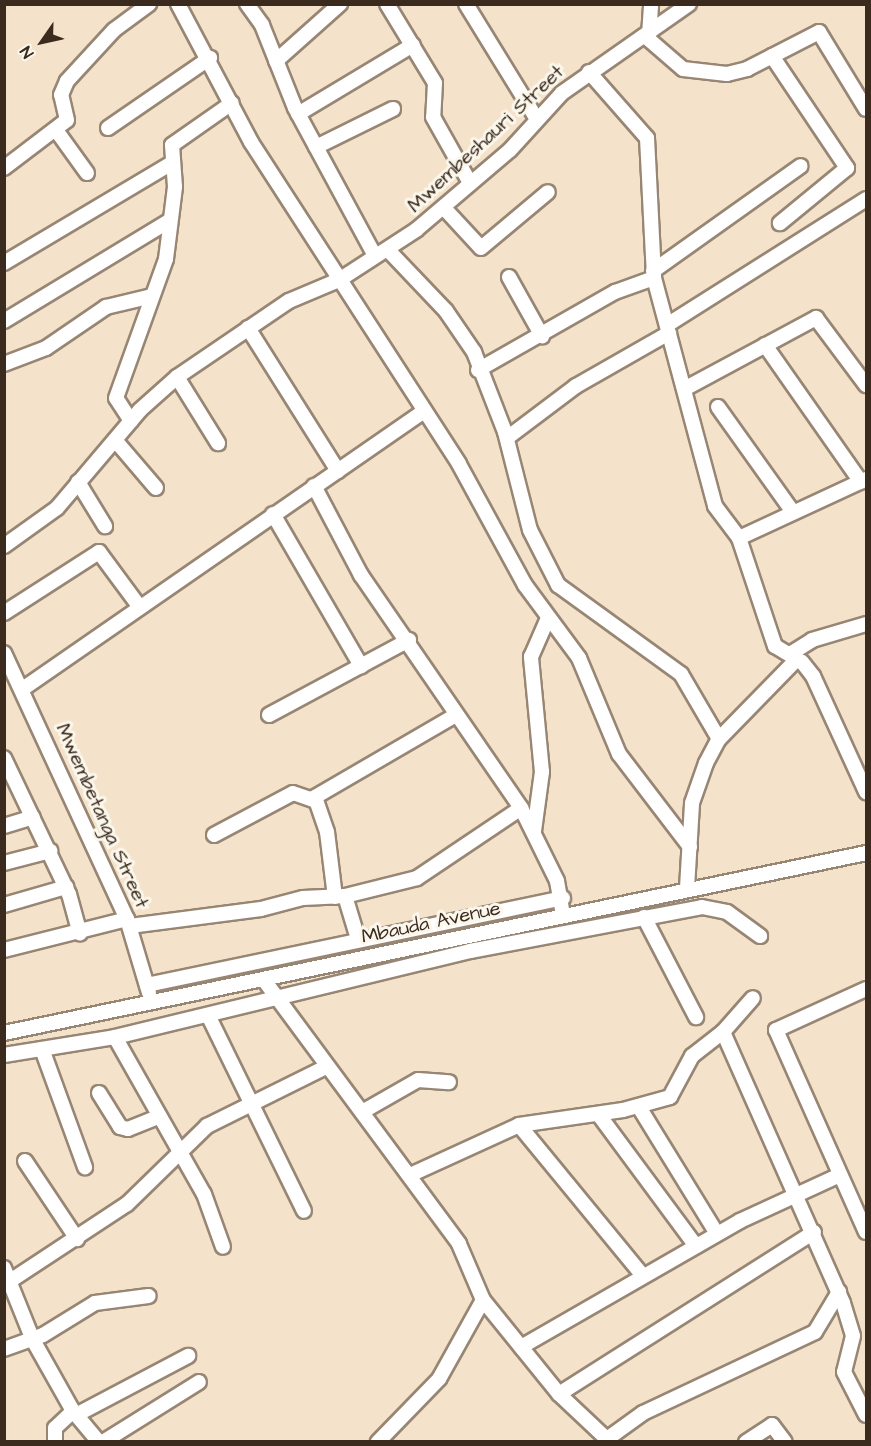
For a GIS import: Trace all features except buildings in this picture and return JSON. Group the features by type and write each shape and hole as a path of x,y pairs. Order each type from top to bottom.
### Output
{"street":[{"path":"4,168 56,130 68,116 60,95 67,81 114,30 149,4"},
{"path":"178,4 210,58 251,142 423,412 548,618 593,684 599,717 619,754 690,847"},
{"path":"247,4 262,25 298,114 375,256"},
{"path":"276,61 340,4"},
{"path":"387,4 435,82 436,126 470,183"},
{"path":"466,4 536,118"},
{"path":"651,4 647,36 672,62 697,74 747,69 822,33 866,105"},
{"name":"Mwembeshauri Street","path":"4,546 57,508 131,421 177,376 289,301 339,280 388,250 444,208 510,150 536,118 590,72 647,36 689,4"},
{"path":"298,114 413,45"},
{"path":"772,56 847,168 780,223"},
{"path":"108,128 210,58"},
{"path":"590,72 647,138 653,274 686,388 716,506 739,538 775,646 794,656 813,676 867,792"},
{"path":"131,421 116,398 166,259 175,141 232,103"},
{"path":"316,147 393,109"},
{"path":"56,130 87,173"},
{"path":"4,263 172,163"},
{"path":"478,370 542,336 615,292 653,274 801,166"},
{"path":"444,208 481,248 548,192"},
{"path":"507,438 576,386 867,199"},
{"path":"4,321 169,221"},
{"path":"388,250 466,337 507,438 530,530 558,585 681,674 719,739"},
{"path":"509,277 542,336"},
{"path":"4,364 46,348 106,307 152,296"},
{"path":"686,388 816,318 867,385"},
{"path":"248,328 338,471"},
{"path":"739,538 864,481 765,345"},
{"path":"177,376 218,443"},
{"path":"718,407 793,512"},
{"path":"24,688 423,412"},
{"path":"115,440 156,488"},
{"path":"78,482 105,526"},
{"path":"314,486 361,575 410,640 454,716 521,808 534,831 563,898 563,915"},
{"path":"273,514 361,666"},
{"path":"4,613 99,552 140,606"},
{"path":"534,831 542,772 531,657 548,618"},
{"path":"687,888 692,803 719,739 794,656 812,640 867,624"},
{"path":"269,715 410,640"},
{"name":"Mwembetanga Street","path":"4,653 24,688 128,922 150,1001"},
{"path":"313,800 372,760 454,716"},
{"path":"4,758 66,887 80,934"},
{"path":"214,835 293,793 313,800 327,832 340,896 358,939"},
{"path":"4,950 128,922 340,896 417,878 521,808"},
{"path":"4,826 33,817"},
{"path":"4,863 50,851"},
{"name":"Mbauda Avenue","path":"4,1033 150,1001 264,980 687,888 867,853"},
{"path":"4,905 66,887"},
{"path":"147,985 358,939 563,898"},
{"path":"4,1055 115,1037 277,999 371,973 644,917 702,908 727,912 760,936"},
{"path":"644,917 696,1017"},
{"path":"264,980 326,1067 410,1175 459,1244 483,1300 560,1394 609,1440 643,1413 815,1332 839,1292"},
{"path":"867,989 776,1030 838,1176 867,1232"},
{"path":"410,1175 519,1125 576,1113 599,1115 639,1107 670,1097 692,1056 723,1032 753,998"},
{"path":"208,1015 250,1105 304,1211"},
{"path":"723,1032 799,1194 839,1292 853,1335 844,1372 867,1415"},
{"path":"115,1037 157,1117 204,1194 223,1247"},
{"path":"42,1049 85,1167"},
{"path":"7,1283 127,1204 213,1122 326,1067"},
{"path":"362,1112 417,1080 449,1082"},
{"path":"99,1093 120,1127 128,1129 157,1117"},
{"path":"639,1107 717,1234"},
{"path":"599,1115 696,1246"},
{"path":"519,1125 642,1275"},
{"path":"25,1161 77,1239"},
{"path":"521,1347 642,1275 717,1234 838,1176"},
{"path":"560,1394 814,1232"},
{"path":"4,1268 7,1283 33,1340 75,1413 101,1442 199,1382"},
{"path":"4,1350 33,1340 95,1303 149,1296"},
{"path":"378,1442 439,1379 483,1300"},
{"path":"55,1442 55,1428 75,1413 188,1356"},
{"path":"746,1442 772,1425 784,1442"}]}
